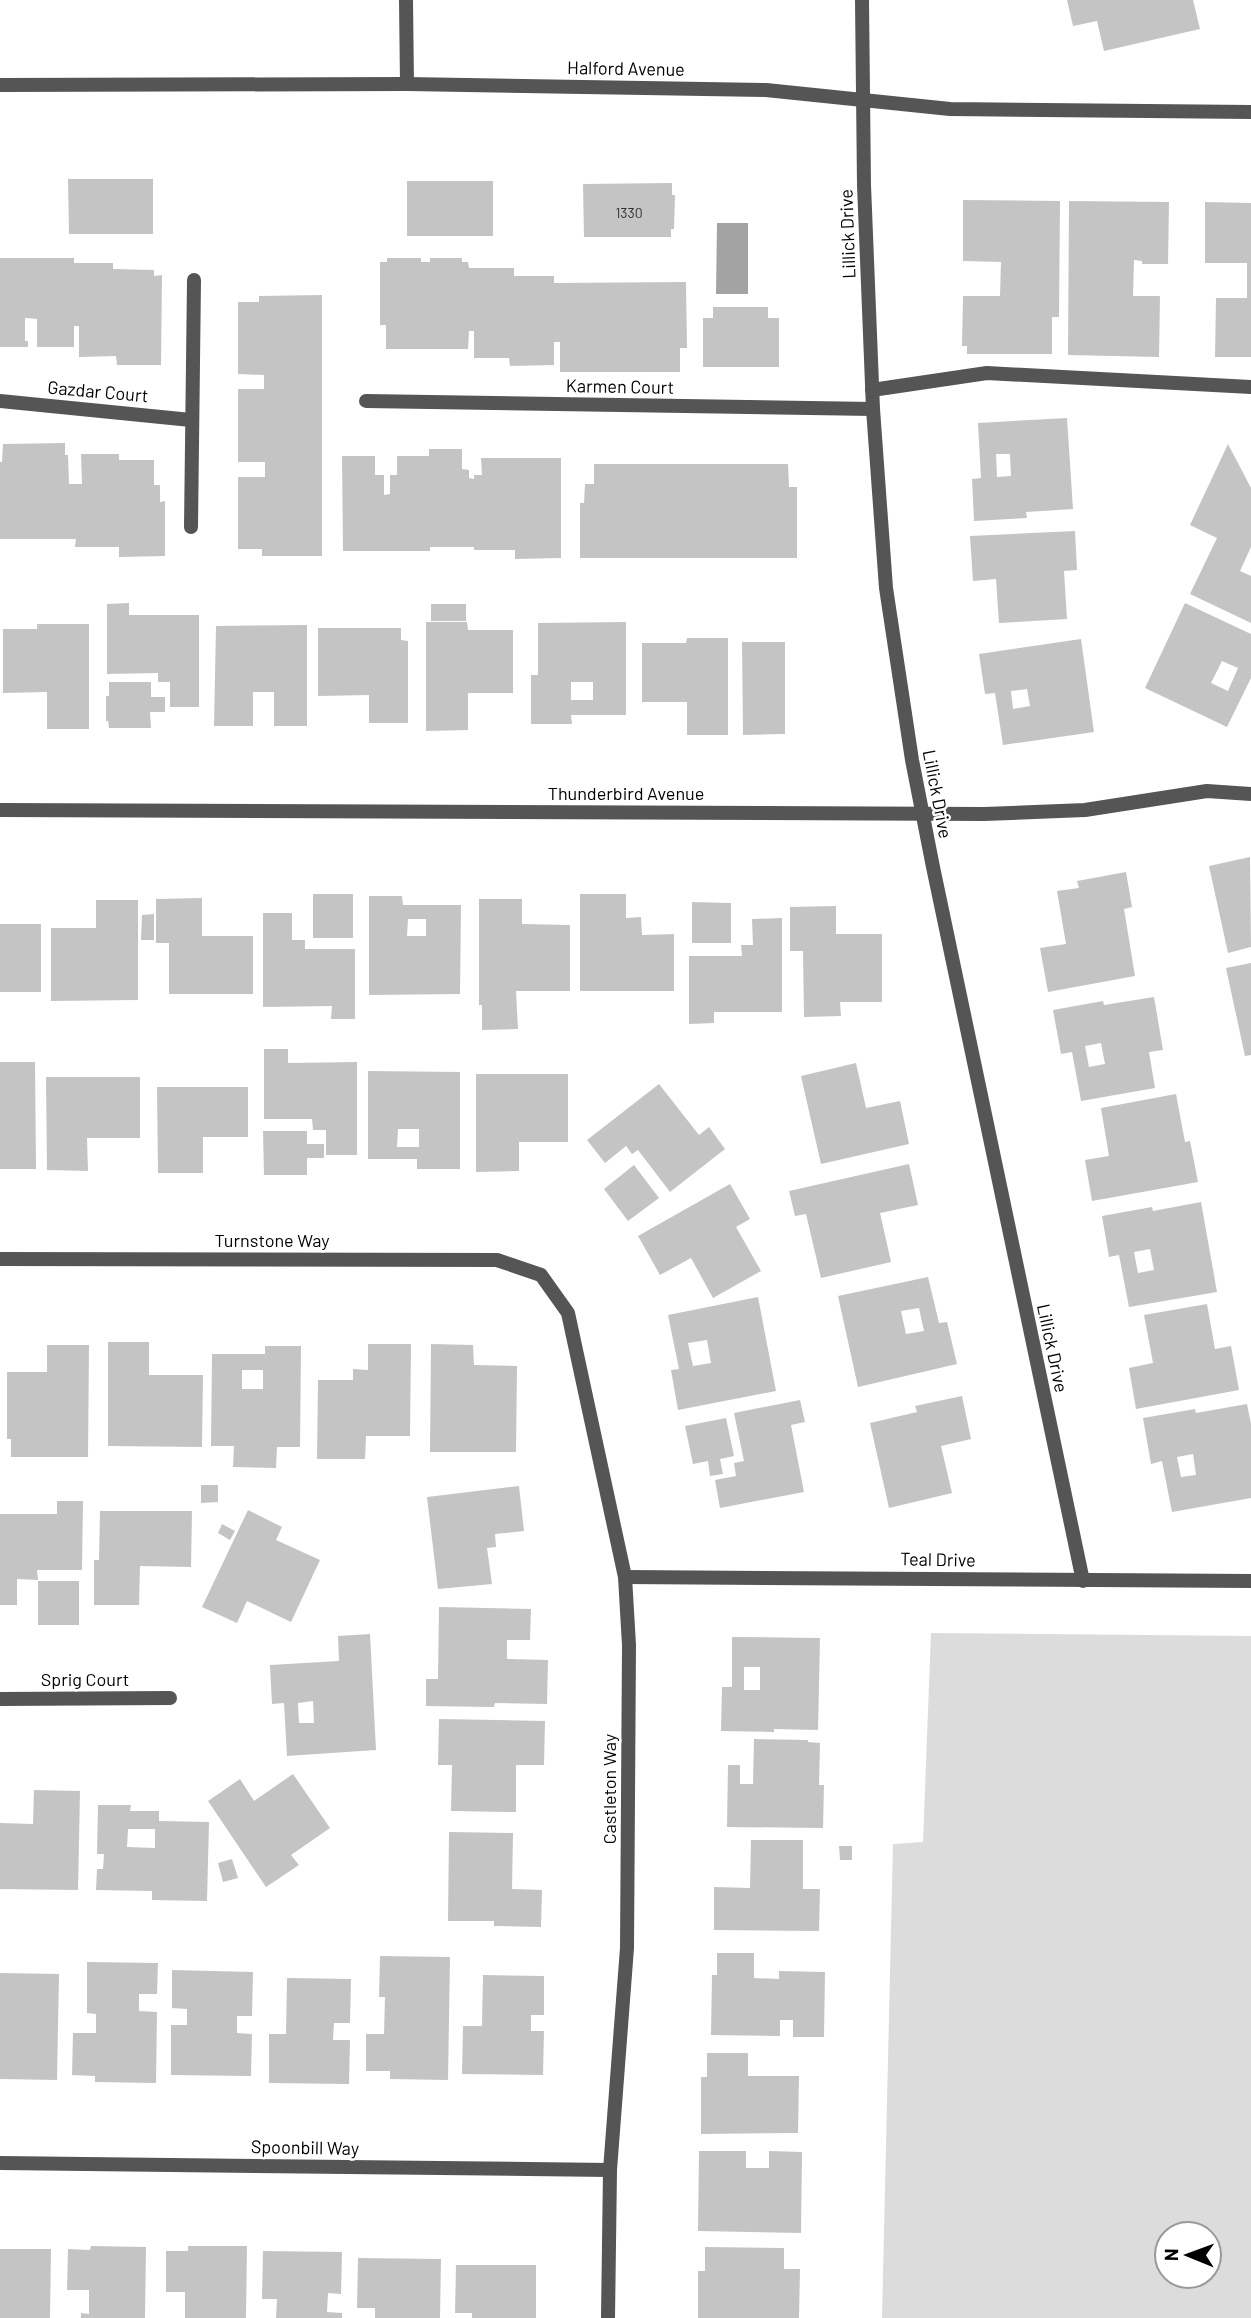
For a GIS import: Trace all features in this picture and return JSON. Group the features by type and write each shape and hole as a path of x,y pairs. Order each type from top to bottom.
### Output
{"street":[{"path":"406,0 407,83"},
{"name":"Lillick Drive","path":"862,0 862,99 872,390 886,588 912,760 1083,1581"},
{"name":"Halford Avenue","path":"0,85 407,83 766,90 950,109 1251,112"},
{"path":"191,527 194,280"},
{"path":"872,390 987,373 1251,387"},
{"name":"Gazdar Court","path":"0,401 191,419"},
{"name":"Karmen Court","path":"366,401 873,409"},
{"name":"Thunderbird Avenue","path":"0,810 923,814 1086,810 1207,792 1251,794"},
{"name":"Turnstone Way","path":"0,1259 497,1260 541,1275"},
{"name":"Castleton Way","path":"541,1275 568,1312 625,1577 629,1645 627,1948 610,2170 608,2318"},
{"name":"Teal Drive","path":"625,1577 1251,1581"},
{"name":"Sprig Court","path":"0,1699 170,1698"},
{"name":"Spoonbill Way","path":"0,2163 610,2170"}],"shaded area":[{"path":"717,223 748,223 748,294 716,294"},
{"path":"931,1633 1251,1636 1251,2318 882,2318 893,1844 923,1842"}],"building":[{"path":"1067,0 1193,0 1200,29 1104,51 1097,21 1073,26"},
{"path":"68,179 153,179 153,234 69,234"},
{"path":"407,181 493,181 493,236 407,236"},
{"path":"672,183 672,195 675,195 674,229 671,229 671,237 584,237 583,184"},
{"path":"963,200 1060,201 1059,317 1052,317 1052,354 967,354 967,346 962,346 963,296 1000,296 1001,262 963,261"},
{"path":"1069,201 1169,202 1168,264 1142,264 1142,261 1134,260 1133,296 1160,296 1159,357 1068,355"},
{"path":"1205,202 1251,203 1251,357 1215,357 1216,298 1247,298 1247,263 1205,263"},
{"path":"0,258 74,258 74,263 113,263 113,269 154,270 154,276 162,275 161,365 117,365 116,356 79,357 79,326 74,326 74,347 37,347 37,319 25,318 25,341 28,341 28,347 0,347"},
{"path":"387,258 421,258 421,262 430,262 430,258 462,258 462,262 468,262 469,268 514,268 514,276 554,276 554,283 686,282 687,348 680,348 680,372 560,372 560,342 554,342 554,365 510,366 509,358 474,358 474,331 469,331 468,349 386,349 386,325 380,325 380,262 387,262"},
{"path":"322,295 322,556 262,556 262,549 238,549 238,477 265,477 265,462 238,462 238,389 264,389 264,375 238,374 238,302 259,302 259,296"},
{"path":"713,307 768,307 768,318 779,318 779,367 703,367 703,318 713,318"},
{"path":"1067,418 1073,509 1026,512 1027,518 974,521 972,479 981,478 978,423","holes":["996,454 1010,454 1011,476 997,477"]},
{"path":"65,443 69,484 82,484 81,454 119,454 119,460 154,460 154,485 160,485 160,502 165,501 165,556 119,557 119,547 75,547 76,539 0,539 0,462 3,444"},
{"path":"1228,444 1251,488 1251,547 1240,571 1251,576 1251,623 1190,594 1217,538 1190,525"},
{"path":"429,449 462,449 462,469 469,470 469,478 474,479 474,475 482,475 481,458 561,458 561,558 515,559 515,550 474,550 474,547 430,547 430,551 343,551 342,456 375,456 375,475 384,475 384,495 390,494 390,475 397,475 397,456 429,456"},
{"path":"594,464 788,464 789,487 797,487 797,558 580,558 580,503 584,503 585,484 594,484"},
{"path":"1075,531 1077,570 1064,571 1067,619 999,623 996,579 973,581 970,536"},
{"path":"129,603 129,615 199,615 199,707 170,707 170,682 158,682 158,673 107,674 107,604"},
{"path":"1185,603 1251,634 1251,678 1227,727 1145,688","holes":["1222,661 1238,668 1228,691 1211,683"]},
{"path":"431,604 466,604 466,621 431,621"},
{"path":"426,622 467,622 468,630 513,630 513,693 468,693 468,730 426,731"},
{"path":"626,622 626,715 571,715 572,724 531,724 531,675 538,675 538,623","holes":["571,682 593,682 593,700 571,700"]},
{"path":"37,624 89,624 89,729 47,729 47,692 3,693 3,629 37,629"},
{"path":"307,625 307,726 274,726 274,692 253,692 253,726 214,726 216,626"},
{"path":"318,628 401,628 401,640 408,641 408,723 369,723 369,695 318,696"},
{"path":"687,638 728,638 728,735 687,735 687,702 642,702 642,643 686,643"},
{"path":"1081,639 1094,732 1003,745 995,693 985,694 979,654","holes":["1027,689 1030,706 1013,709 1011,691"]},
{"path":"742,642 785,642 785,734 743,735"},
{"path":"109,682 151,682 151,697 165,697 165,712 150,712 151,728 109,728 106,721 106,696 109,696"},
{"path":"1250,857 1251,947 1228,953 1209,866"},
{"path":"1126,872 1132,907 1124,909 1135,976 1048,992 1040,948 1066,944 1057,891 1079,888 1077,881"},
{"path":"313,894 353,894 353,938 313,938"},
{"path":"580,894 626,894 626,918 641,917 642,935 674,934 674,991 580,991"},
{"path":"369,896 402,896 403,905 461,905 460,994 369,995","holes":["408,919 426,919 426,936 407,936"]},
{"path":"202,898 202,936 253,936 253,994 169,994 169,943 156,943 156,899"},
{"path":"479,899 522,899 522,924 570,925 570,991 516,991 518,1029 482,1030 482,1005 479,1005"},
{"path":"96,900 138,900 138,1000 51,1001 51,928 96,928"},
{"path":"692,902 731,903 731,943 692,943"},
{"path":"836,906 836,934 882,934 882,1002 840,1002 841,1016 804,1017 803,951 790,951 790,907"},
{"path":"263,913 292,913 292,940 305,940 305,949 355,949 355,1019 331,1019 332,1006 263,1007"},
{"path":"154,914 154,940 141,940 142,915"},
{"path":"782,918 782,1012 714,1012 714,1023 689,1024 689,956 742,956 741,945 753,945 752,919"},
{"path":"0,924 41,924 41,992 0,992"},
{"path":"1251,963 1251,1055 1245,1056 1226,968"},
{"path":"1154,997 1163,1050 1149,1052 1155,1088 1081,1101 1072,1052 1061,1054 1053,1010 1103,1001 1104,1005","holes":["1101,1043 1105,1064 1089,1067 1085,1046"]},
{"path":"264,1049 288,1049 288,1063 357,1062 357,1155 326,1155 326,1130 313,1130 312,1119 264,1119"},
{"path":"0,1062 35,1062 36,1169 0,1169"},
{"path":"856,1063 866,1108 900,1101 909,1144 821,1164 801,1076"},
{"path":"368,1071 460,1072 460,1169 417,1169 417,1159 368,1159","holes":["398,1129 419,1129 419,1147 397,1147"]},
{"path":"476,1074 568,1074 568,1142 519,1142 519,1171 476,1172"},
{"path":"46,1077 140,1077 140,1138 87,1138 88,1171 47,1170"},
{"path":"659,1084 699,1135 709,1127 725,1149 670,1192 638,1150 632,1154 626,1146 605,1163 587,1140"},
{"path":"157,1087 248,1087 248,1137 203,1137 203,1173 158,1173"},
{"path":"1176,1094 1185,1142 1190,1141 1198,1182 1092,1201 1085,1160 1109,1156 1101,1108"},
{"path":"263,1131 307,1131 307,1144 324,1144 324,1158 307,1158 307,1175 264,1175"},
{"path":"909,1164 918,1205 880,1213 891,1262 821,1278 806,1214 795,1216 789,1191"},
{"path":"634,1165 659,1198 628,1221 604,1189"},
{"path":"730,1184 750,1219 736,1227 761,1271 713,1298 691,1258 660,1275 638,1236"},
{"path":"1201,1202 1217,1292 1129,1307 1119,1255 1109,1257 1102,1216 1152,1207 1153,1211","holes":["1150,1249 1154,1270 1138,1273 1134,1252"]},
{"path":"928,1277 939,1323 947,1322 957,1364 858,1387 838,1296","holes":["919,1308 924,1331 906,1334 901,1311"]},
{"path":"758,1297 776,1391 678,1410 671,1370 679,1369 668,1315","holes":["707,1340 711,1363 693,1366 688,1343"]},
{"path":"1207,1304 1215,1349 1231,1346 1239,1390 1136,1409 1129,1368 1153,1363 1144,1315"},
{"path":"108,1342 149,1342 149,1375 203,1375 202,1447 108,1446"},
{"path":"368,1344 411,1344 410,1436 366,1436 365,1459 317,1459 318,1380 353,1380 353,1369 368,1370"},
{"path":"431,1344 473,1345 474,1365 517,1366 516,1452 430,1452"},
{"path":"47,1345 89,1345 88,1457 11,1457 11,1439 7,1439 7,1372 47,1372"},
{"path":"265,1346 301,1346 300,1447 277,1447 276,1468 233,1467 234,1446 211,1446 212,1354 265,1354","holes":["242,1370 263,1370 263,1389 242,1389"]},
{"path":"962,1396 971,1439 941,1446 952,1493 889,1508 870,1423 917,1412 915,1406"},
{"path":"800,1400 805,1422 791,1425 804,1492 720,1508 715,1480 736,1476 734,1463 744,1461 734,1413"},
{"path":"1247,1404 1251,1424 1251,1498 1172,1512 1162,1461 1151,1464 1143,1418 1195,1409 1196,1413","holes":["1193,1454 1196,1475 1181,1477 1177,1457"]},
{"path":"726,1418 734,1456 720,1459 723,1474 710,1476 708,1461 693,1464 685,1426"},
{"path":"201,1485 218,1485 218,1502 201,1503"},
{"path":"519,1486 524,1531 495,1534 496,1547 487,1548 492,1584 438,1589 427,1497"},
{"path":"57,1501 83,1501 82,1570 37,1570 38,1580 17,1579 17,1605 0,1605 0,1514 57,1514"},
{"path":"248,1510 282,1527 276,1540 320,1560 291,1622 247,1601 237,1623 202,1607"},
{"path":"100,1511 192,1511 191,1567 140,1566 139,1605 94,1605 94,1560 99,1560"},
{"path":"222,1524 235,1531 230,1540 218,1533"},
{"path":"38,1581 79,1581 79,1625 38,1625"},
{"path":"439,1607 531,1609 530,1640 507,1640 507,1659 548,1660 547,1704 495,1703 494,1707 426,1706 426,1679 438,1679"},
{"path":"370,1634 376,1750 287,1756 284,1703 272,1704 270,1665 339,1661 338,1636","holes":["313,1701 314,1723 299,1723 298,1703"]},
{"path":"732,1637 820,1638 818,1730 721,1731 722,1687 732,1687","holes":["744,1667 760,1667 760,1690 744,1690"]},
{"path":"439,1719 545,1721 544,1765 516,1765 516,1812 451,1811 452,1765 438,1765"},
{"path":"754,1739 808,1740 820,1743 819,1785 824,1785 823,1828 727,1827 728,1765 740,1765 740,1784 753,1784"},
{"path":"293,1774 330,1828 291,1855 299,1865 266,1887 208,1801 240,1779 254,1801"},
{"path":"34,1790 80,1791 78,1890 0,1889 0,1823 33,1824"},
{"path":"98,1805 131,1805 130,1811 159,1811 159,1821 209,1822 207,1901 152,1900 152,1891 96,1890 97,1869 103,1869 104,1854 97,1854","holes":["128,1829 155,1829 155,1848 127,1847"]},
{"path":"449,1832 513,1833 512,1889 542,1890 541,1927 494,1926 494,1921 448,1921"},
{"path":"751,1840 803,1840 803,1889 820,1889 819,1931 714,1930 714,1887 750,1888"},
{"path":"839,1846 852,1846 852,1860 840,1860"},
{"path":"232,1859 238,1878 223,1882 218,1863"},
{"path":"717,1953 754,1953 754,1978 779,1979 779,1971 825,1972 824,2037 793,2037 793,2020 780,2020 780,2036 711,2035 712,1975 717,1975"},
{"path":"380,1956 450,1957 448,2080 390,2079 390,2071 366,2071 366,2034 384,2034 385,1997 379,1997"},
{"path":"87,1962 158,1963 157,1994 139,1994 139,2011 157,2012 156,2083 95,2082 95,2076 72,2075 73,2033 96,2033 96,2014 87,2013"},
{"path":"172,1970 253,1972 252,2016 237,2016 237,2033 252,2034 251,2076 171,2075 171,2025 187,2025 187,2009 172,2008"},
{"path":"0,1973 59,1974 57,2080 0,2079"},
{"path":"483,1975 544,1976 544,2015 531,2015 531,2031 544,2031 543,2075 462,2074 463,2026 482,2026"},
{"path":"287,1978 351,1979 350,2023 334,2023 333,2040 350,2040 349,2084 269,2083 269,2034 286,2034"},
{"path":"707,2053 748,2053 748,2076 799,2076 798,2133 701,2134 701,2077 707,2077"},
{"path":"699,2151 746,2151 746,2168 769,2168 769,2151 802,2152 801,2233 698,2231"},
{"path":"91,2246 146,2247 145,2318 81,2318 81,2313 89,2314 89,2290 67,2290 68,2249 90,2250"},
{"path":"188,2246 247,2246 246,2318 185,2318 185,2292 166,2292 166,2251 188,2251"},
{"path":"705,2247 784,2248 784,2269 800,2269 799,2318 698,2318 698,2271 705,2271"},
{"path":"0,2249 51,2249 50,2318 0,2318"},
{"path":"263,2251 342,2252 341,2294 328,2293 327,2312 342,2313 342,2318 276,2318 277,2299 262,2299"},
{"path":"358,2258 441,2259 440,2318 375,2318 375,2308 357,2308"},
{"path":"456,2265 536,2265 536,2318 472,2318 472,2313 455,2313"}]}
